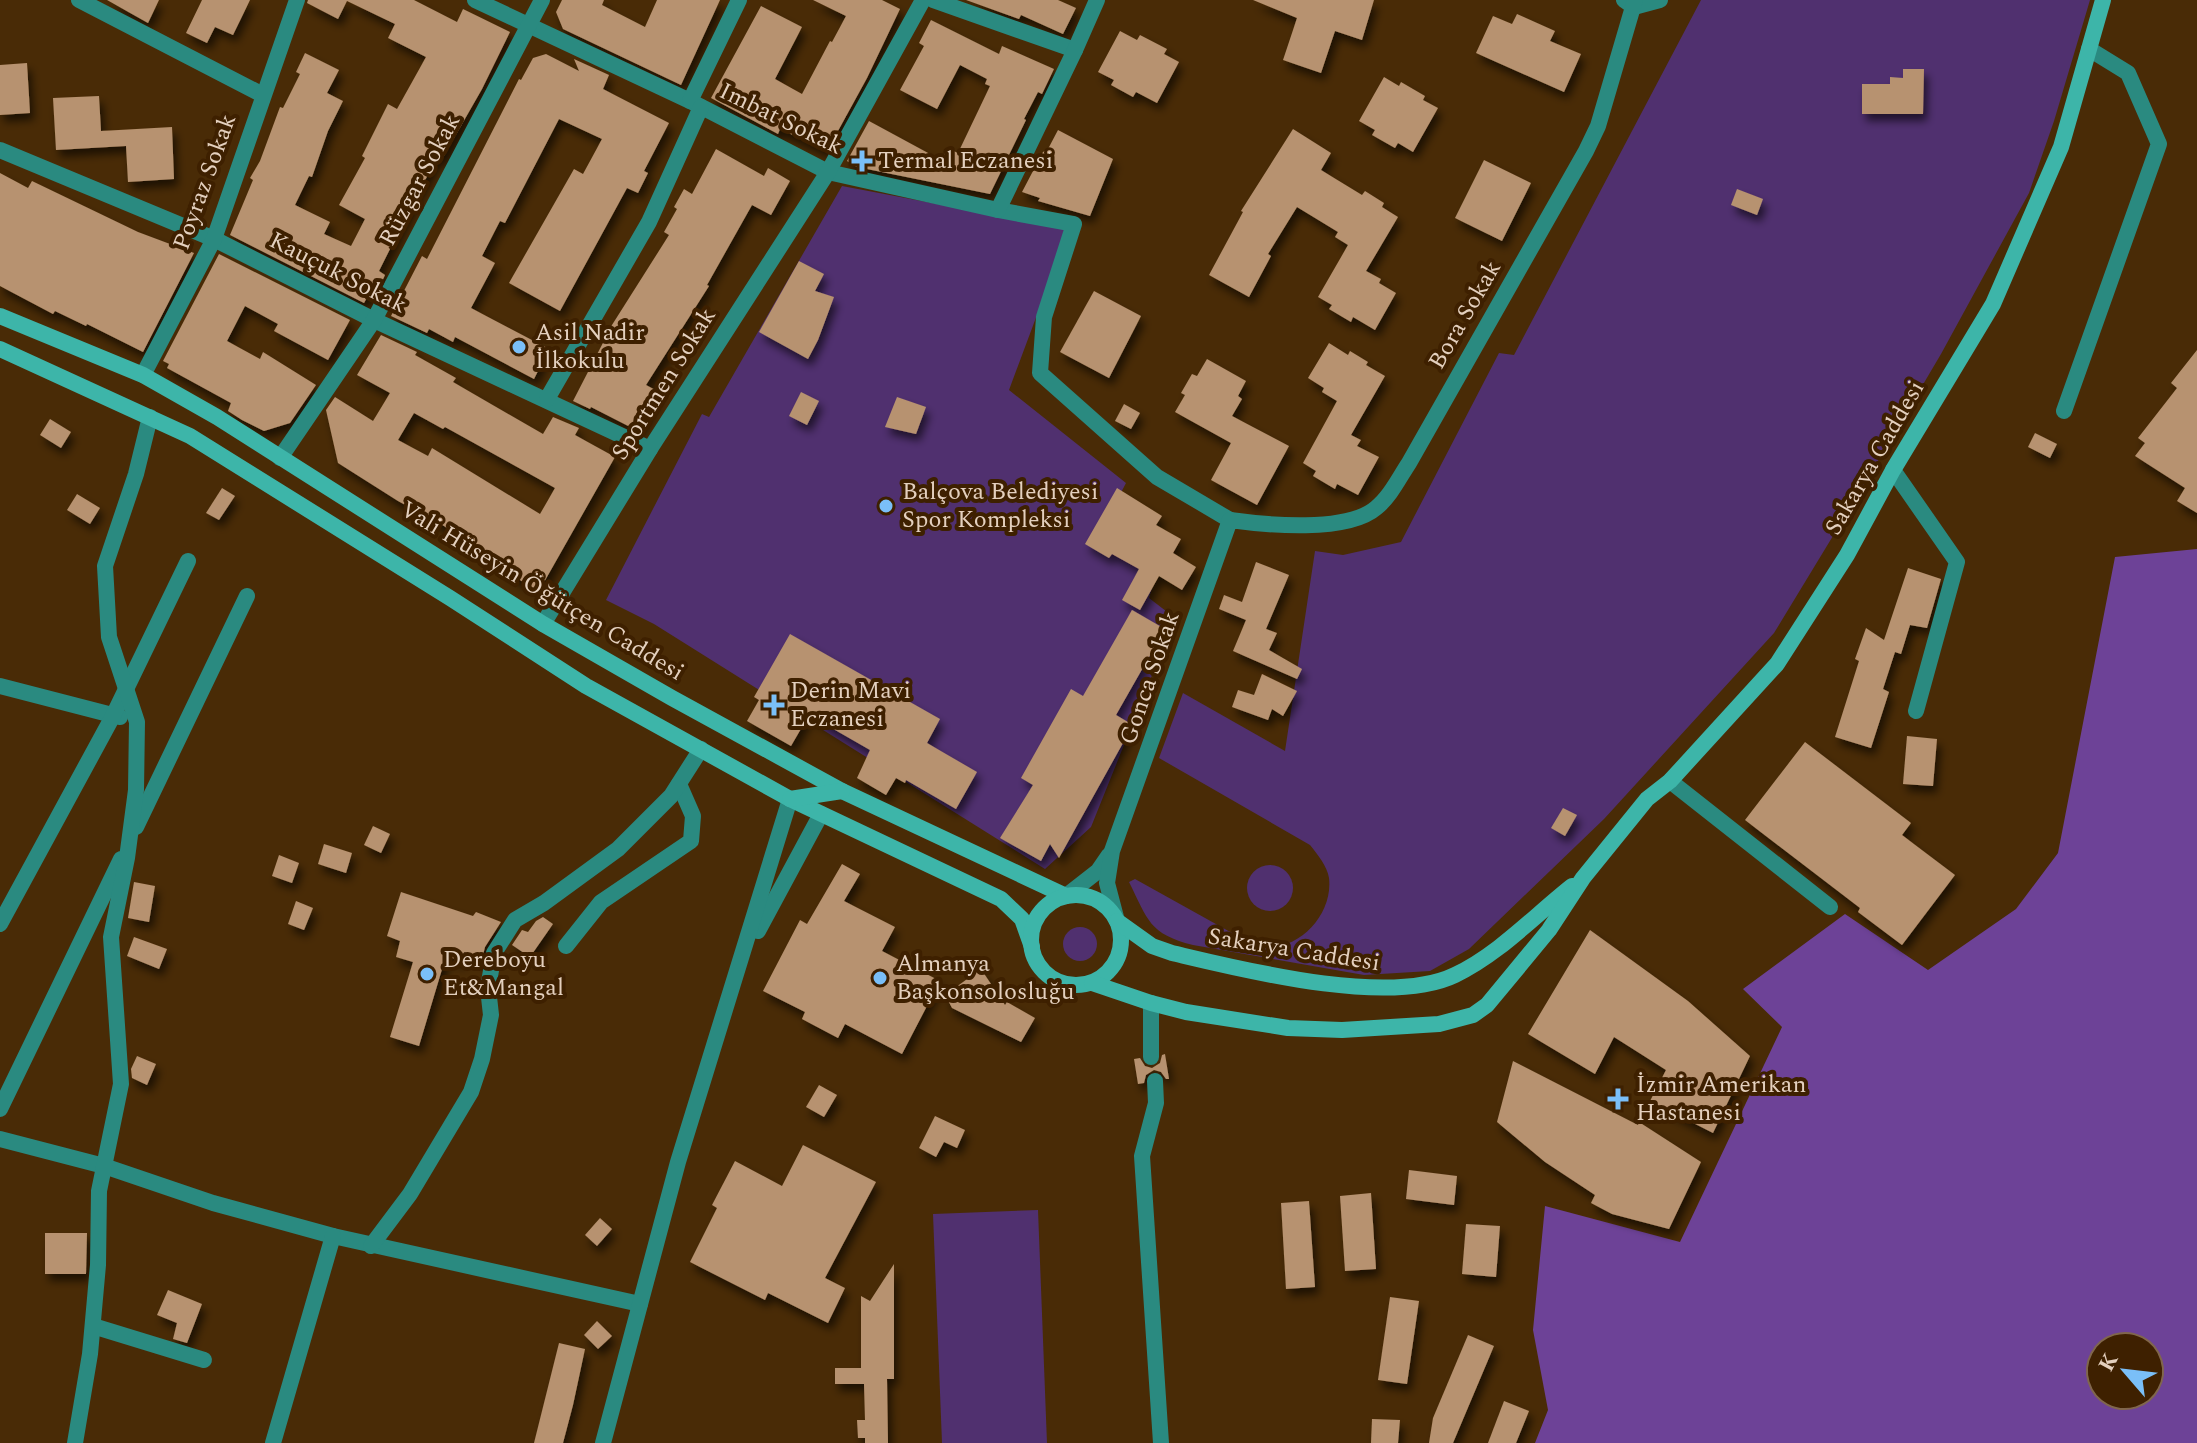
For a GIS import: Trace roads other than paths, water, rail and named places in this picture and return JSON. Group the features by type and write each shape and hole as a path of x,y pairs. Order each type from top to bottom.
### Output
{"main road":[{"name":"Sakarya Caddesi","path":"1092,983 1186,1012 1288,1028 1342,1030 1455,1021 1473,1015 1495,996 1549,930 1583,878 1647,799 1670,781 1777,664 1847,555 1893,470 1993,304 2061,147 2103,0"},
{"name":"Vali Hüseyin Öğütçen Caddesi","path":"0,316 143,375 217,417 543,624 842,791 1066,896"},
{"path":"0,349 203,444 586,686 790,799 1001,899 1022,919 1037,964 1049,976 1066,984 1092,983 1112,969 1122,943 1117,921 1108,908 1096,900 1066,896 1051,901 1044,908 1033,932 1032,947"},
{"path":"790,799 842,791"},
{"name":"Sakarya Caddesi","path":"1117,921 1152,946 1172,953 1311,980 1392,989 1425,986 1455,976 1485,957 1583,878"}],"street":[{"path":"79,0 263,95"},
{"name":"Poyraz Sokak","path":"143,375 214,239 297,0"},
{"name":"Imbat Sokak","path":"475,0 696,104 828,172 1074,224 1044,317 1040,373 1157,477 1230,520"},
{"name":"Rüzgar Sokak","path":"280,458 374,320 542,0"},
{"path":"547,399 649,222 739,0"},
{"name":"Sportmen Sokak","path":"543,624 650,449 828,172 923,0"},
{"path":"933,0 1075,50"},
{"path":"998,210 1097,0"},
{"path":"1631,2 1660,0"},
{"name":"Bora Sokak","path":"1230,520 1255,524 1342,522 1363,516 1376,508 1390,492 1586,151 1598,126 1631,2"},
{"path":"2064,411 2159,144 2128,73 2089,49"},
{"name":"Kauçuk Sokak","path":"0,150 214,239 374,320 650,449"},
{"path":"75,1443 93,1326 99,1191 121,1084 111,937 130,840 136,790 137,722 109,637 105,566 136,474 150,417"},
{"path":"1893,470 1957,562 1916,711"},
{"name":"Gonca Sokak","path":"1112,851 1230,520"},
{"path":"0,924 113,716 188,561"},
{"path":"0,1109 247,596"},
{"path":"0,686 137,722"},
{"path":"371,1246 410,1194 471,1092 491,1015 488,988 494,953 515,920 618,849 671,796 701,749"},
{"path":"1670,781 1830,907"},
{"path":"566,946 601,902 691,841 693,816 679,784"},
{"path":"603,1443 678,1162 790,799"},
{"path":"741,964 821,814"},
{"path":"1066,896 1098,871 1112,851"},
{"path":"1112,851 1107,883 1117,921"},
{"path":"1151,1003 1151,1057"},
{"path":"1155,1081 1156,1103 1142,1156 1161,1443"},
{"path":"0,1139 104,1166 213,1203 371,1246 640,1304"},
{"path":"273,1443 333,1236"},
{"path":"93,1326 204,1360"}],"place":[{"name":"Termal Eczanesi","path":"862,161"},
{"name":"Asil Nadir İlkokulu","path":"519,347"},
{"name":"Balçova Belediyesi Spor Kompleksi","path":"886,506"},
{"name":"Derin Mavi Eczanesi","path":"774,705"},
{"name":"Dereboyu Et&Mangal","path":"427,974"},
{"name":"Almanya Başkonsolosluğu","path":"880,978"},
{"name":"İzmir Amerikan Hastanesi","path":"1618,1099"}]}
